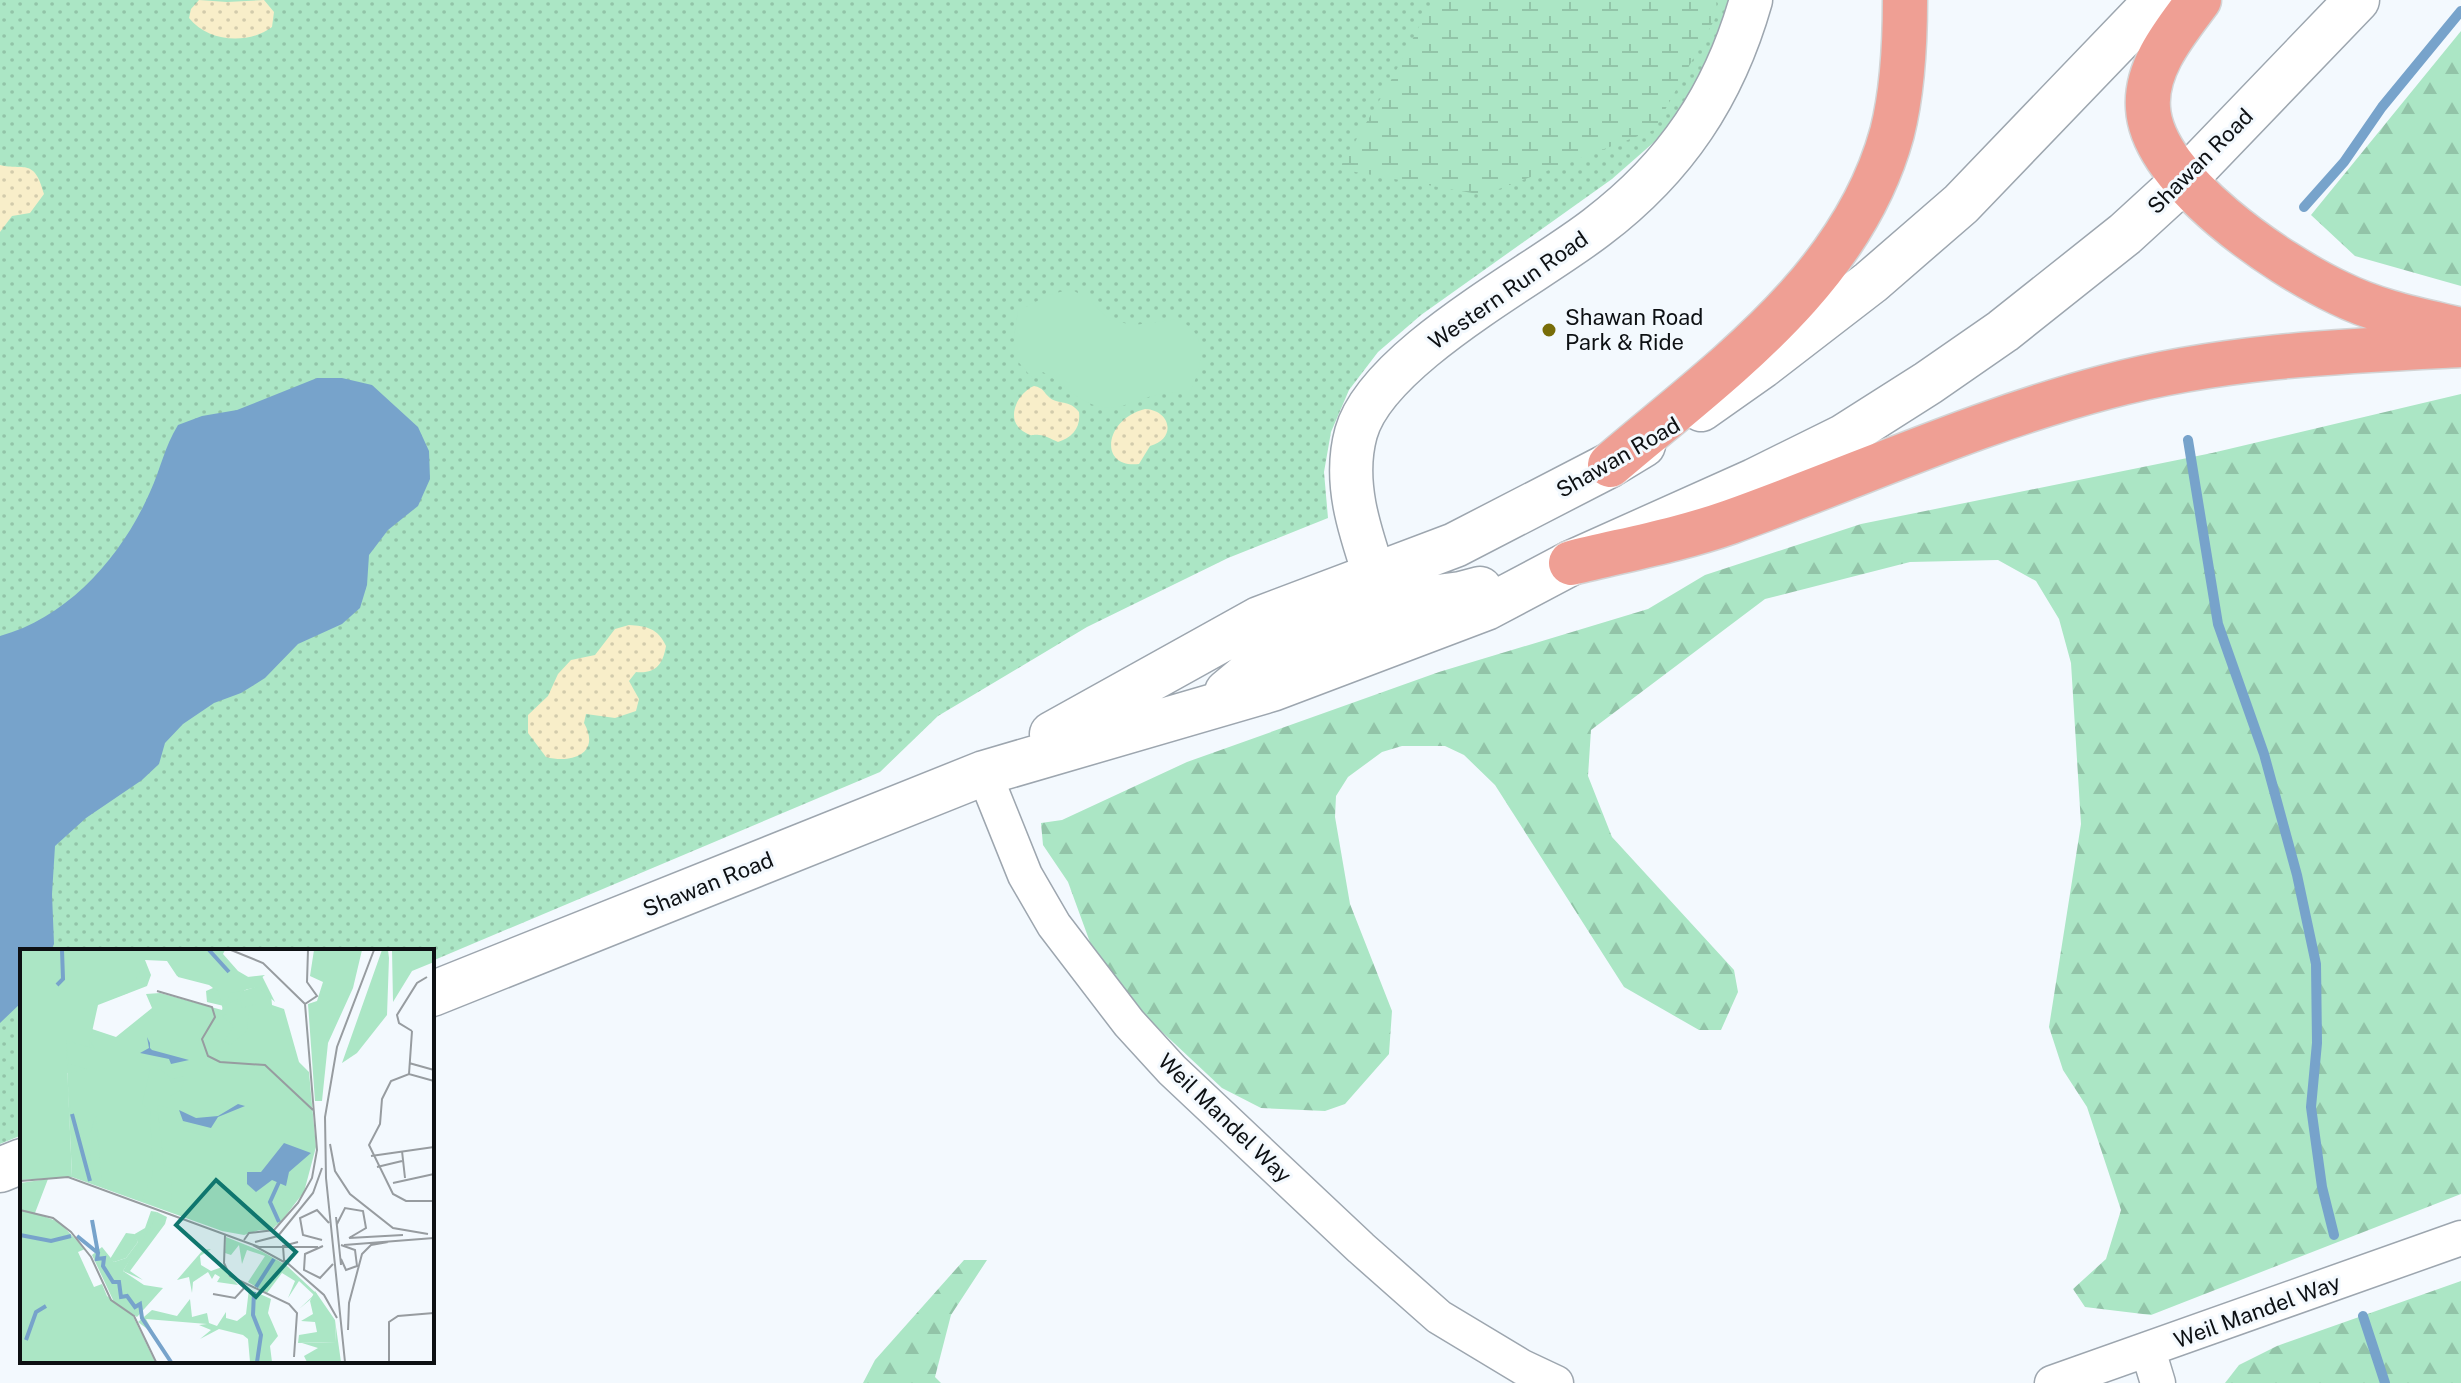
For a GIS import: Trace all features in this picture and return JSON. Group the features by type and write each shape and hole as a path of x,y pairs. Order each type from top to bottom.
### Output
{"highway":[{"path":"1610,465 1798,299 1842,242 1873,186 1892,133 1903,75 1905,0"},
{"path":"2199,0 2168,41 2152,77 2147,108 2165,154 2184,180 2233,225 2274,257 2309,278 2387,312 2461,330"},
{"path":"1571,563 1727,524 1994,420 2107,386 2192,367 2357,350 2461,345"}],"main road":[{"name":"Shawan Road","path":"1208,708 1269,657 1455,545 1610,465 1751,375 1871,282 1961,204 2157,0"},
{"name":"Shawan Road","path":"434,993 984,773 1272,689 1486,608 1571,563 1754,481 1843,437 2003,331 2125,234 2184,180 2357,0"},
{"name":"Shawan Road","path":"984,773 1259,619 1379,590 1461,594 1571,563"},
{"path":"0,1170 20,1162"}],"street":[{"name":"Western Run Road","path":"1379,590 1355,511 1350,470 1356,431 1375,394 1410,360 1441,336 1598,227 1645,186 1681,145 1714,97 1740,39 1751,0"},
{"name":"Weil Mandel Way","path":"984,773 1025,875 1054,925 1140,1035 1183,1081 1439,1317 1556,1383"},
{"name":"Weil Mandel Way","path":"2052,1383 2461,1238"},
{"path":"2148,1350 2158,1383"}],"green space":[{"path":"0,0 1734,0 1699,85 1669,129 1612,179 1421,315 1378,352 1349,390 1331,432 1324,472 1328,518 1228,558 1087,627 938,716 880,772 434,960 434,949 20,949 20,1136 0,1144"},
{"path":"1433,0 1716,0 1717,15 1654,130 1483,195 1339,169"},
{"path":"2461,31 2461,286 2355,256 2311,215"},
{"path":"1071,289 1091,301 1109,320 1134,325 1179,319 1190,327 1199,340 1201,355 1190,392 1162,394 1118,407 1105,407 1082,400 1043,372 1033,379 1015,358 1018,311 1049,295"},
{"path":"2461,394 2461,1194 2151,1315 2085,1307 2073,1289 2106,1259 2121,1210 2087,1107 2063,1070 2049,1027 2081,824 2071,663 2059,619 2036,581 1998,560 1910,562 1765,599 1591,730 1588,776 1612,837 1734,970 1738,992 1721,1030 1699,1030 1624,987 1495,785 1464,755 1445,746 1402,746 1382,752 1348,777 1336,796 1335,817 1350,904 1392,1011 1389,1054 1345,1104 1325,1111 1261,1108 1222,1088 1127,999 1091,945 1068,882 1043,845 1041,823 1062,820 1187,762 1439,672 1648,609 1705,575 1861,524 2212,453"},
{"path":"964,1260 987,1260 951,1315 935,1377 941,1383 863,1383 875,1360"},
{"path":"2461,1281 2461,1383 2225,1383 2239,1365 2277,1346"}],"sand":[{"path":"199,0 264,0 274,12 272,27 252,37 217,36 197,26 189,18 191,9"},
{"path":"0,165 32,170 44,194 30,213 12,216 0,232"},
{"path":"1034,386 1053,400 1072,405 1079,412 1077,427 1067,438 1058,442 1044,436 1030,435 1015,422 1018,401"},
{"path":"1145,409 1161,414 1165,419 1167,431 1164,437 1150,446 1139,464 1117,459 1111,442 1114,432 1131,414"},
{"path":"629,625 651,629 666,646 657,666 649,671 636,672 629,681 639,699 636,711 615,718 586,714 587,749 566,759 546,757 528,733 528,715 548,696 558,674 571,660 595,655 615,629"}],"water":[{"path":"317,378 342,378 372,385 418,427 429,451 430,479 418,506 388,530 369,555 367,585 360,608 342,624 298,644 265,678 241,693 214,703 183,724 165,743 159,764 142,780 86,818 55,846 52,894 54,944 52,949 20,949 20,1004 0,1023 0,636 49,614 70,599 108,561 138,516 178,425 202,416 237,410"}],"waterway":[{"path":"2304,207 2344,162 2382,107 2461,11"},
{"path":"2188,440 2218,624 2264,754 2297,875 2316,964 2317,1043 2311,1107 2322,1187 2334,1235"},
{"path":"2363,1316 2385,1383"}],"place":[{"name":"Shawan Road Park & Ride","path":"1549,330"}]}
